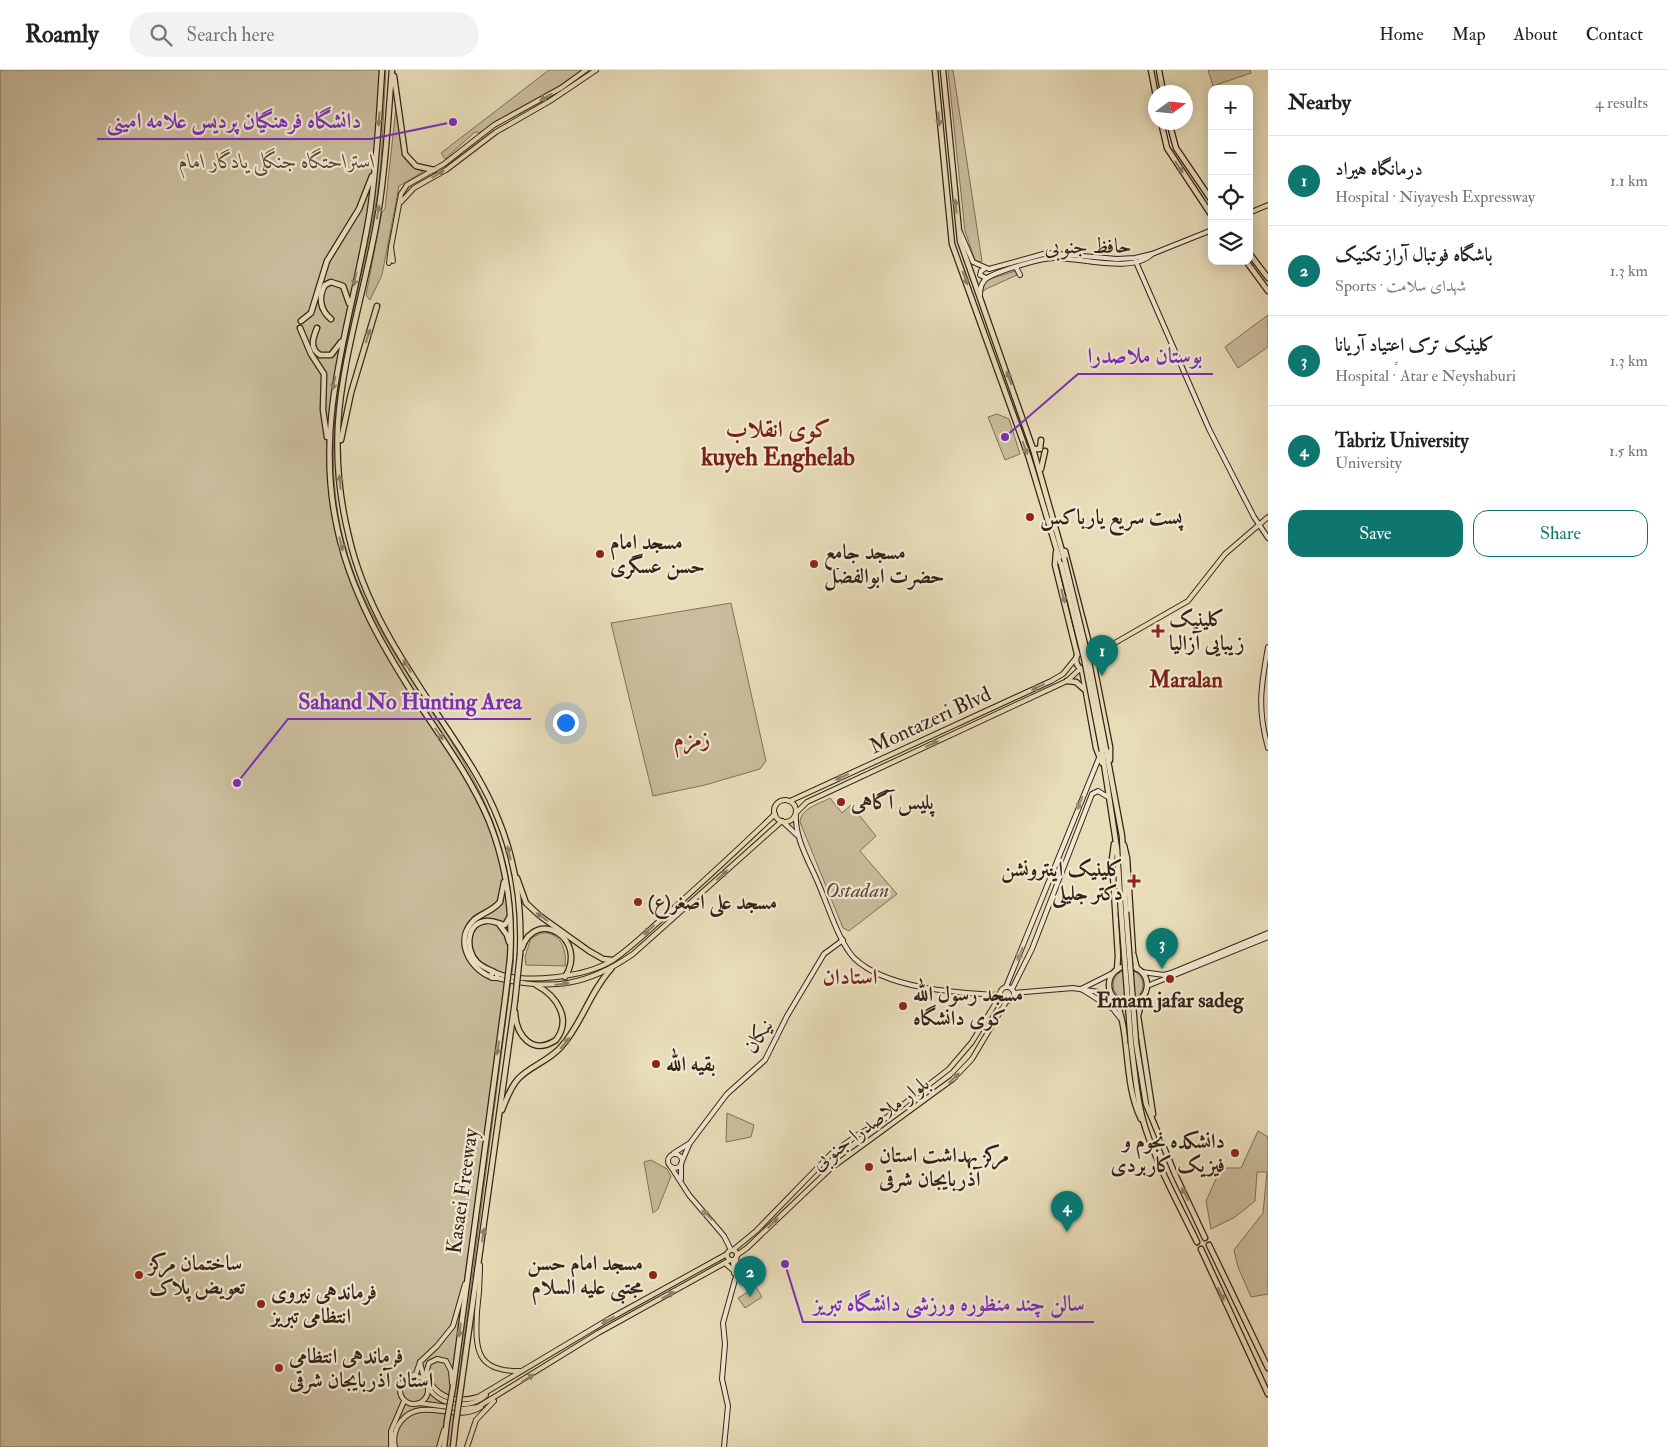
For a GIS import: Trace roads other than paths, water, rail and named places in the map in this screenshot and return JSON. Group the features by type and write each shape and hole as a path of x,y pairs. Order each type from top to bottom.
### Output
{"highway":[{"path":"382,70 370,212 332,392 330,451 334,516 350,577 360,602 407,685 474,790 489,821 503,868 510,914 511,948"},
{"path":"393,70 405,154 416,166 434,170"},
{"path":"393,70 378,215 341,400 339,451 345,519 357,567 366,591 388,636 486,793 501,827 513,868 531,908 589,951 603,959 612,960"},
{"path":"935,70 952,244 1029,458 1057,548 1104,750 1110,766"},
{"path":"943,70 960,242 1040,471 1061,544 1086,648 1104,750 1103,765 1123,912 1139,1101 1146,1130"},
{"path":"1151,70 1154,85"},
{"path":"1159,70 1162,85"},
{"path":"1163,130 1167,148 1208,210"},
{"path":"1171,130 1176,148 1208,195"},
{"path":"301,321 311,313 327,261 359,209 375,168"},
{"path":"1253,258 1268,278"},
{"path":"1249,265 1268,291"},
{"path":"331,318 326,314 320,299 325,285 331,282 343,286 350,304"},
{"path":"339,451 351,393 377,306"},
{"path":"300,328 311,354 324,374 323,410 330,451"},
{"path":"317,328 312,342 313,348 320,356 331,356 344,337"},
{"path":"1033,449 1040,449 1041,440"},
{"path":"1040,471 1045,451"},
{"path":"1061,544 1067,557 1091,651 1096,656 1098,688 1110,747 1110,766 1127,858 1133,953 1147,986 1138,1016 1154,1122"},
{"path":"1057,548 1055,565 1073,636 1077,656 1076,664 1081,669 1099,758 1103,765"},
{"path":"1073,636 1080,637 1087,631"},
{"path":"1077,656 1083,650 1091,651"},
{"path":"1081,669 1088,670 1095,664"},
{"path":"1067,682 1076,682 1085,690"},
{"path":"1085,690 1090,687 1098,688"},
{"path":"1122,836 1123,912"},
{"path":"1114,837 1112,860 1118,956 1115,972 1109,983 1111,994 1116,1000 1123,1018 1132,1094 1168,1182 1197,1242"},
{"path":"495,975 479,971 466,956 466,938 468,928 473,921 500,902 504,888 503,868"},
{"path":"513,868 521,926 520,954"},
{"path":"499,924 508,923 510,914"},
{"path":"495,975 476,962 468,946 469,937 476,925 481,922 493,921 499,924 507,934 511,948"},
{"path":"520,954 525,938 531,932 539,929 554,930 567,941 570,949 570,968 564,976"},
{"name":"Kasaei Freeway","path":"447,1421 511,948"},
{"path":"1118,956 1126,958 1133,953"},
{"name":"Kasaei Freeway","path":"453,1447 500,1116 520,954"},
{"path":"1115,972 1127,966 1140,970"},
{"path":"500,1116 511,1089 517,1080 548,1059 564,1044 577,1025 593,992 611,969"},
{"path":"514,1001 516,1022 523,1038 529,1043 542,1046 556,1040 563,1025 560,1009 550,995 536,986"},
{"path":"1116,1000 1130,1004 1143,996"},
{"path":"1123,1018 1130,1013 1138,1016"},
{"path":"1133,1043 1144,1100 1174,1172 1205,1238"},
{"path":"1209,1245 1268,1368"},
{"path":"1201,1250 1268,1394"},
{"path":"444,1447 447,1421"}],"main road":[{"path":"391,262 391,247 400,203 407,185 434,170 494,125 562,88 586,70"},
{"path":"400,203 414,188 436,176 505,126 558,96 596,70"},
{"path":"475,140 479,144"},
{"path":"1253,211 1268,205"},
{"path":"957,226 973,262 984,269 998,268 1047,253 1117,259 1152,254 1208,232"},
{"name":"حافظ جنوبی","path":"986,278 1016,267 1054,258 1119,263 1136,262 1148,258 1152,254"},
{"path":"1136,262 1209,429 1268,538"},
{"path":"1016,267 1020,275"},
{"path":"980,298 980,288 986,278 980,275 980,271 984,269"},
{"path":"1095,664 1101,654 1113,644 1188,601 1225,554 1268,517"},
{"path":"1091,651 1113,644"},
{"path":"1268,646 1260,712 1268,748"},
{"name":"Montazeri Blvd","path":"790,802 1063,674 1077,656"},
{"name":"Montazeri Blvd","path":"796,814 807,802 1067,682 1081,669"},
{"path":"1063,674 1067,682"},
{"path":"1013,699 1016,706"},
{"path":"908,748 911,753"},
{"path":"1000,995 1001,990 1006,987 1099,758"},
{"path":"858,770 861,777"},
{"path":"798,836 775,814 775,808 779,802 790,802 795,806 798,836 843,940 854,957 866,967 902,982 958,992 1000,995 1006,1002 1013,999 1013,991 1032,949 1092,794 1098,791 1108,797"},
{"path":"495,975 547,978 564,976 581,973 612,960 641,938 775,814"},
{"path":"495,975 536,986 573,983 611,969 634,954 782,822 789,821 796,814"},
{"path":"1140,970 1164,975 1171,973 1268,933"},
{"path":"1147,986 1268,937"},
{"name":"نیکان","path":"690,1143 726,1094 765,1060 790,1011 824,954 843,940"},
{"path":"1081,988 1115,972"},
{"path":"1006,987 1013,991 1081,988 1111,994"},
{"path":"1081,988 1113,1009 1123,1018"},
{"name":"بلوار ملاصدرا جنوبی","path":"727,1254 742,1243 830,1154 859,1134 878,1124 949,1069 972,1042 1000,995"},
{"name":"بلوار ملاصدرا جنوبی","path":"486,1403 598,1333 725,1264 747,1248 830,1169 953,1079 972,1059 1006,1002"},
{"path":"690,1143 667,1159 689,1195 724,1236 738,1266 723,1323 725,1344 722,1379 728,1406 724,1447"},
{"path":"681,1181 682,1162 690,1143"},
{"path":"674,1153 679,1155 682,1162"},
{"path":"671,1167 676,1168 682,1162"},
{"path":"742,1243 743,1247 747,1248"},
{"path":"420,1362 424,1380 434,1396 445,1399 471,1399 488,1394 609,1319 727,1254 734,1258"},
{"path":"480,1256 476,1336 479,1354 489,1366 496,1369 523,1371"},
{"path":"720,1258 734,1271"},
{"path":"734,1258 734,1281"},
{"path":"391,1447 391,1431 404,1401 399,1388 403,1380 418,1371 420,1362 437,1346 453,1326 466,1279"},
{"path":"445,1399 436,1392 428,1379 427,1368 432,1360 442,1359 449,1365 453,1387"},
{"path":"410,1376 418,1376 424,1380"},
{"path":"419,1403 427,1394 427,1386"},
{"path":"467,1447 471,1431 480,1413 503,1394"},
{"path":"404,1401 463,1409 486,1403"},
{"path":"395,1447 396,1430 402,1420 412,1412 431,1409 467,1413 486,1403"},
{"path":"439,1447 447,1421"}],"place":[{"name":"دانشگاه فرهنگیان پردیس علامه امینی","path":"453,122"},
{"name":"بوستان ملاصدرا","path":"1005,437"},
{"name":"پست سریع یارباکس","path":"1030,517"},
{"name":"مسجد امام حسن عسگری","path":"600,554"},
{"name":"مسجد جامع حضرت ابوالفضل","path":"814,564"},
{"name":"کلینیک زیبایی آزالیا","path":"1158,631"},
{"name":"درمانگاه هیراد","path":"1102,676"},
{"name":"Sahand No Hunting Area","path":"237,783"},
{"name":"پلیس آگاهی","path":"841,802"},
{"name":"کلینیک اینترونشن دکتر جلیلی","path":"1134,881"},
{"name":"مسجد علی اصغر(ع)","path":"638,902"},
{"name":"کلینیک ترک اعتیاد آریانا","path":"1162,969"},
{"name":"Emam jafar sadeg","path":"1170,979"},
{"name":"مسجد رسول الله کوی دانشگاه","path":"903,1006"},
{"name":"بقیه الله","path":"656,1064"},
{"name":"دانشکده نجوم و فیزیک کاربردی","path":"1235,1153"},
{"name":"مرکز بهداشت استان آذربایجان شرقی","path":"869,1167"},
{"name":"Tabriz University","path":"1067,1232"},
{"name":"سالن چند منظوره ورزشی دانشگاه تبریز","path":"785,1264"},
{"name":"ساختمان مرکز تعویض پلاک","path":"139,1275"},
{"name":"مسجد امام حسن مجتبی علیه السلام","path":"653,1275"},
{"name":"باشگاه فوتبال آراز تکنیک","path":"750,1297"},
{"name":"فرماندهی نیروی انتظامی تبریز","path":"261,1304"},
{"name":"فرماندهی انتظامی استان آذربایجان شرقی","path":"279,1368"}],"district":[{"name":"کوی انقلاب kuyeh Enghelab","path":"778,443"},
{"name":"Maralan","path":"1186,679"},
{"name":"زمزم","path":"692,738"},
{"name":"استادان","path":"850,976"}],"park label":[{"name":"استراحتگاه جنگلی یادگار امام","path":"277,161"},
{"name":"Ostadan","path":"857,890"}]}
